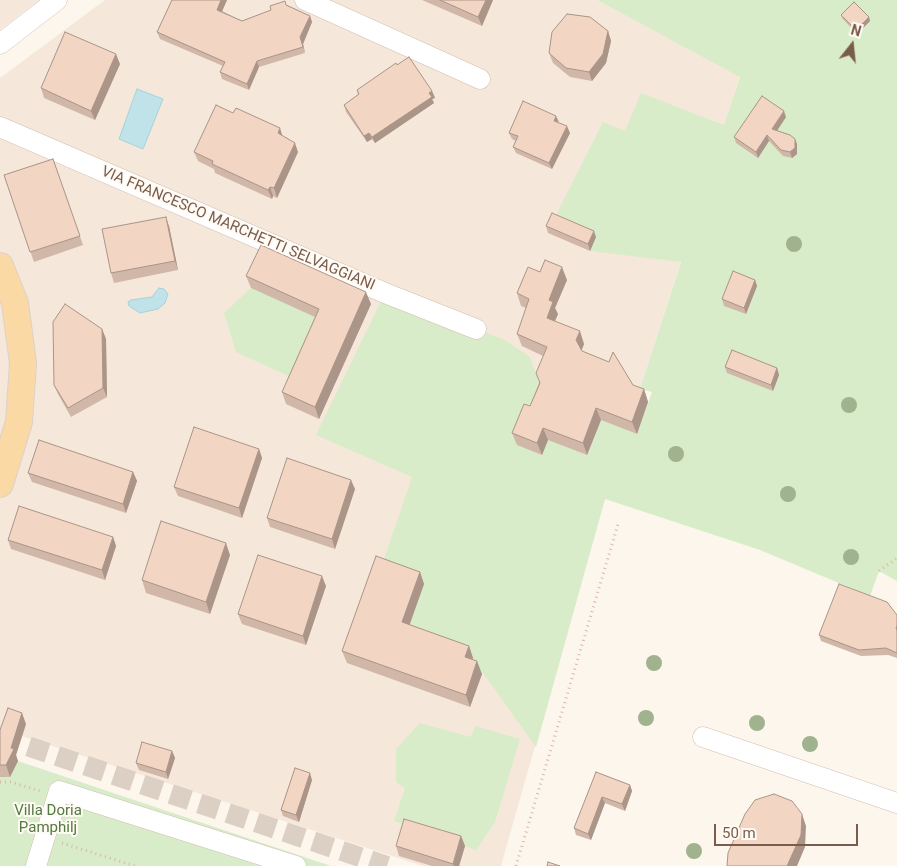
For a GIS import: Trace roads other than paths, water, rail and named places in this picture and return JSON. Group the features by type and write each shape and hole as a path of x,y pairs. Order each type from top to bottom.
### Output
{"main road":[{"path":"0,266 15,303 24,363 19,422 0,484"}],"street":[{"path":"0,44 57,0"},
{"path":"305,0 480,79"},
{"name":"VIA FRANCESCO MARCHETTI SELVAGGIANI","path":"0,127 385,293 476,329"},
{"path":"703,737 897,803"},
{"path":"36,866 59,791 255,860 296,866"}],"water":[{"path":"137,89 163,99 143,149 119,139"},
{"path":"159,288 164,289 168,294 165,303 158,309 140,313 129,306 128,302 131,300 152,297"}],"tunnel":[{"path":"0,737 387,866"}],"park label":[{"name":"Villa Doria Pamphilj","path":"48,820"}]}
